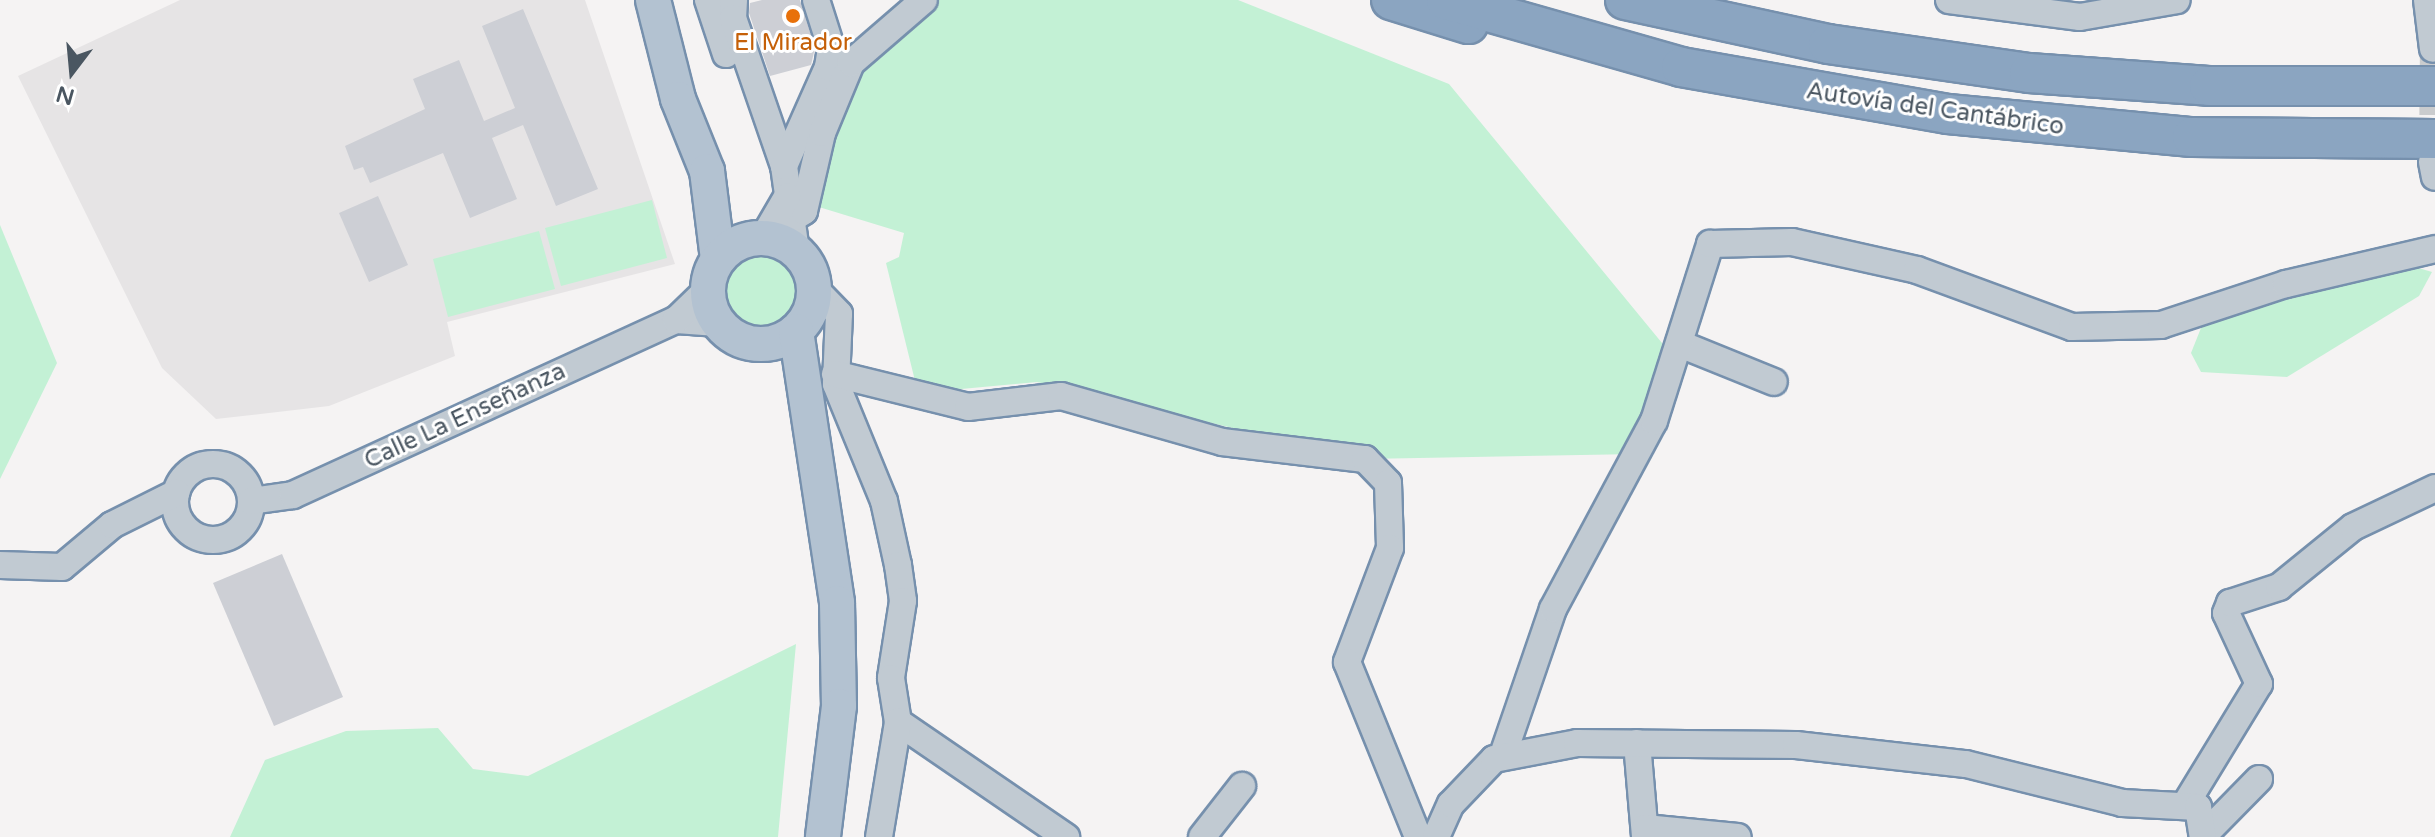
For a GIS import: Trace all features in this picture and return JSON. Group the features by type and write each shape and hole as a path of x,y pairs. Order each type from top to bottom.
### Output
{"highway":[{"path":"1391,0 1661,73 1875,117 2101,131"},
{"name":"Autovía del Cantábrico","path":"1446,0 1741,80 2101,131 2434,159"},
{"name":"Autovía del Cantábrico","path":"1625,0 1828,44 2090,79 2435,86"},
{"path":"1690,0 2090,79"}],"main road":[{"path":"653,0 678,99 707,171 761,238"},
{"path":"707,171 712,275 718,323 751,344 783,382 811,441"},
{"path":"712,275 761,238 792,222 814,288 796,331 811,441 826,504 839,636 823,837"},
{"path":"751,344 796,331"}],"street":[{"path":"708,0 738,90 756,94"},
{"path":"734,0 756,94 784,166 792,222"},
{"path":"784,166 828,67 831,47 816,0"},
{"path":"761,238 792,222 804,211 822,133 851,63 924,0"},
{"path":"1949,0 2080,17 2177,0"},
{"path":"2427,0 2433,49"},
{"path":"1436,837 1451,804 1503,755 1553,609 1638,454 1680,344 1710,244 1724,240 1792,242 1917,270 2072,327 2161,325 2286,284 2435,249"},
{"name":"Calle La Enseñanza","path":"251,501 293,495 676,320 712,275"},
{"path":"814,288 843,329 835,374 884,501 903,601 891,678 898,722 879,837"},
{"name":"Calle La Enseñanza","path":"676,320 718,323"},
{"path":"1680,344 1774,382"},
{"path":"835,374 968,407 1061,396 1222,442 1365,459 1388,483 1390,548 1347,662 1418,837"},
{"path":"0,565 62,567 112,525 176,493 195,468 220,464 242,477 251,501 237,531 203,538 178,516 176,493"},
{"path":"2185,805 2259,684 2226,613 2230,603 2279,587 2353,527 2435,488"},
{"path":"2238,715 2265,714"},
{"path":"898,722 1066,837"},
{"path":"1503,755 1577,743 1796,745 1938,765 1966,764 2122,803 2198,807 2203,836"},
{"path":"1637,743 1645,832 1738,837"},
{"path":"2203,836 2259,779"},
{"path":"1207,835 1242,786"}],"shaded area":[{"path":"180,0 585,0 675,264 447,322 455,356 329,406 216,419 162,368 18,76"}],"green space":[{"path":"932,0 1238,0 1449,84 1676,360 1638,454 1365,459 1037,382 918,393 886,263 899,257 904,233 809,204 843,86"},
{"path":"652,200 667,258 561,286 545,228"},
{"path":"0,225 57,363 0,479"},
{"path":"539,231 555,289 448,317 433,259"},
{"path":"752,251 768,251 783,258 794,269 801,292 798,308 789,321 768,333 752,333 737,326 726,315 719,300 719,284 726,269 737,258"},
{"path":"2412,266 2432,272 2419,296 2287,377 2201,372 2191,353 2203,323 2369,271"},
{"path":"796,644 778,837 230,837 265,760 346,731 438,728 473,769 528,776"}],"building":[{"path":"800,0 815,48 811,65 770,76 749,13 750,3"},
{"path":"523,9 598,189 556,206 523,125 492,138 517,199 470,218 443,153 370,183 363,167 354,170 345,146 425,109 413,79 459,60 484,121 515,108 482,26"},
{"path":"378,196 408,265 369,282 339,213"},
{"path":"282,554 343,697 274,726 213,583"}],"tunnel":[{"path":"2432,154 2433,49"}],"place":[{"name":"El Mirador","path":"793,16"}]}
